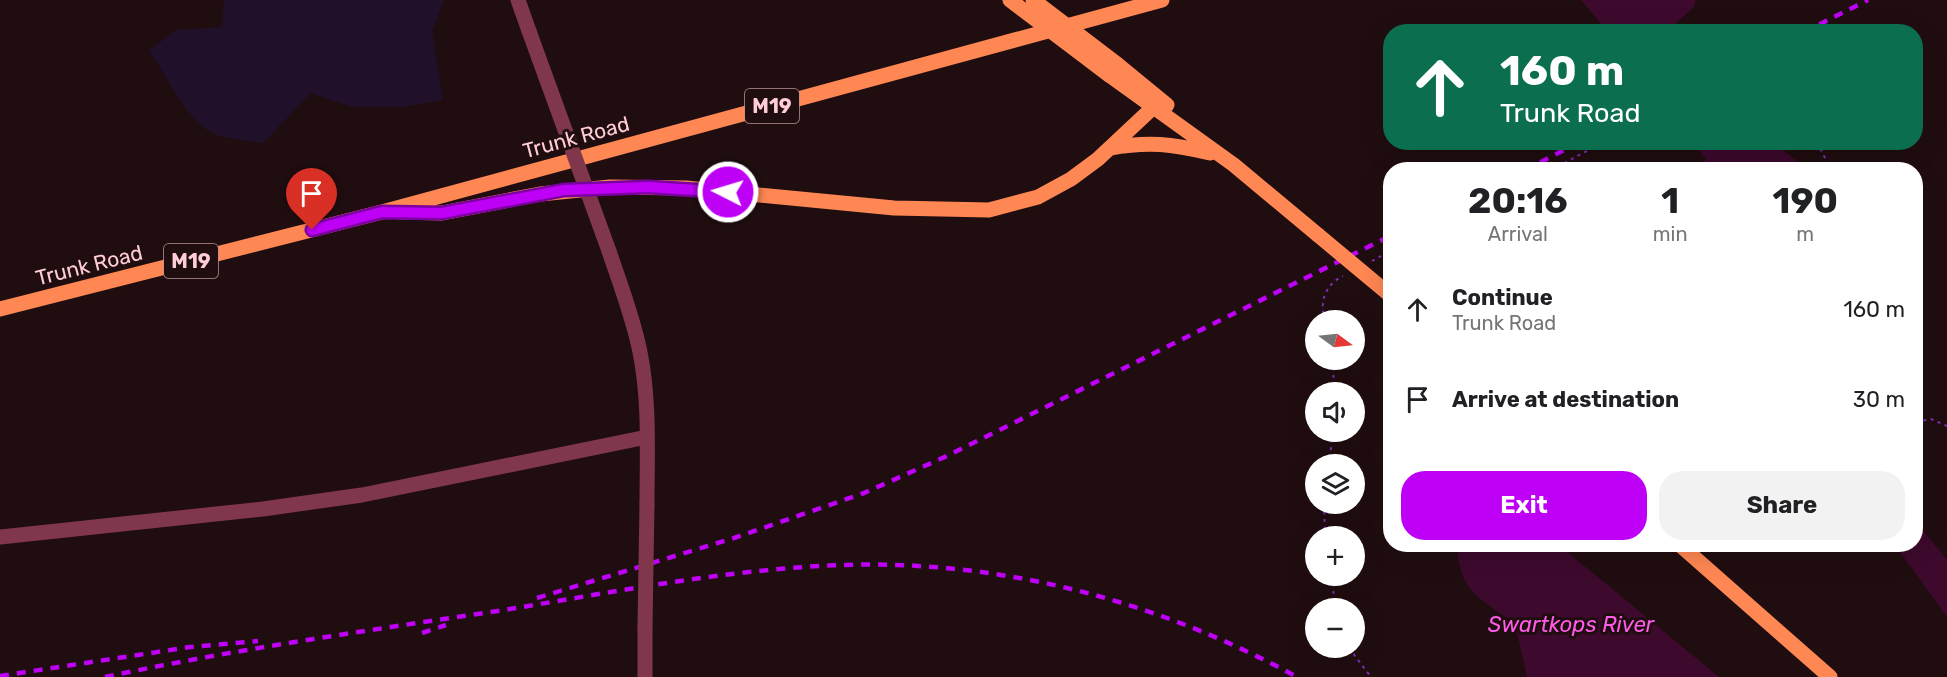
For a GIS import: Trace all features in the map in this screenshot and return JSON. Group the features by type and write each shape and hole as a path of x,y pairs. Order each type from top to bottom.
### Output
{"main road":[{"path":"1010,0 1113,70"},
{"path":"1033,0 1113,70 1216,154 1234,165"},
{"name":"Trunk Road","path":"0,309 382,212 1162,0"},
{"path":"382,212 442,213 540,194 610,187 686,188 894,208 989,210 1038,197 1071,179 1110,148 1157,104"},
{"path":"1157,104 1202,132 1234,165 1383,289"},
{"path":"1110,148 1147,142 1166,143 1216,154"},
{"path":"1688,552 1830,677"}],"street":[{"path":"518,0 609,251 632,320 640,354 647,437 645,677"},
{"path":"0,537 263,509 362,495 647,437"}],"path":[{"path":"1566,162 1589,150"},
{"path":"1923,421 1931,419 1947,426"},
{"path":"1357,658 1371,677"}],"shaded area":[{"path":"224,0 444,0 432,31 443,100 402,107 352,107 311,93 263,143 217,135 207,130 187,110 149,50 177,30 222,27"}],"water":[{"path":"1581,0 1696,0 1693,8 1675,24 1601,24"},
{"path":"1699,150 1782,150 1797,162 1702,162 1706,159"},
{"path":"1923,531 1947,560 1947,617 1900,552 1923,552"},
{"name":"Swartkops River","path":"1458,552 1567,552 1719,677 1527,677 1515,624 1474,592 1462,574"}],"railway":[{"path":"1820,24 1868,0"},
{"path":"1541,162 1564,150"},
{"path":"537,598 734,538 864,493 947,456 1383,239"},
{"path":"105,677 254,649 701,578 820,566 882,565 944,568 1005,576 1066,588 1126,604 1184,624 1297,677"},
{"path":"422,633 446,625"},
{"path":"0,676 190,647 258,641"}],"route":[{"path":"312,230 382,212 442,213 564,190 648,187 728,192"}]}
